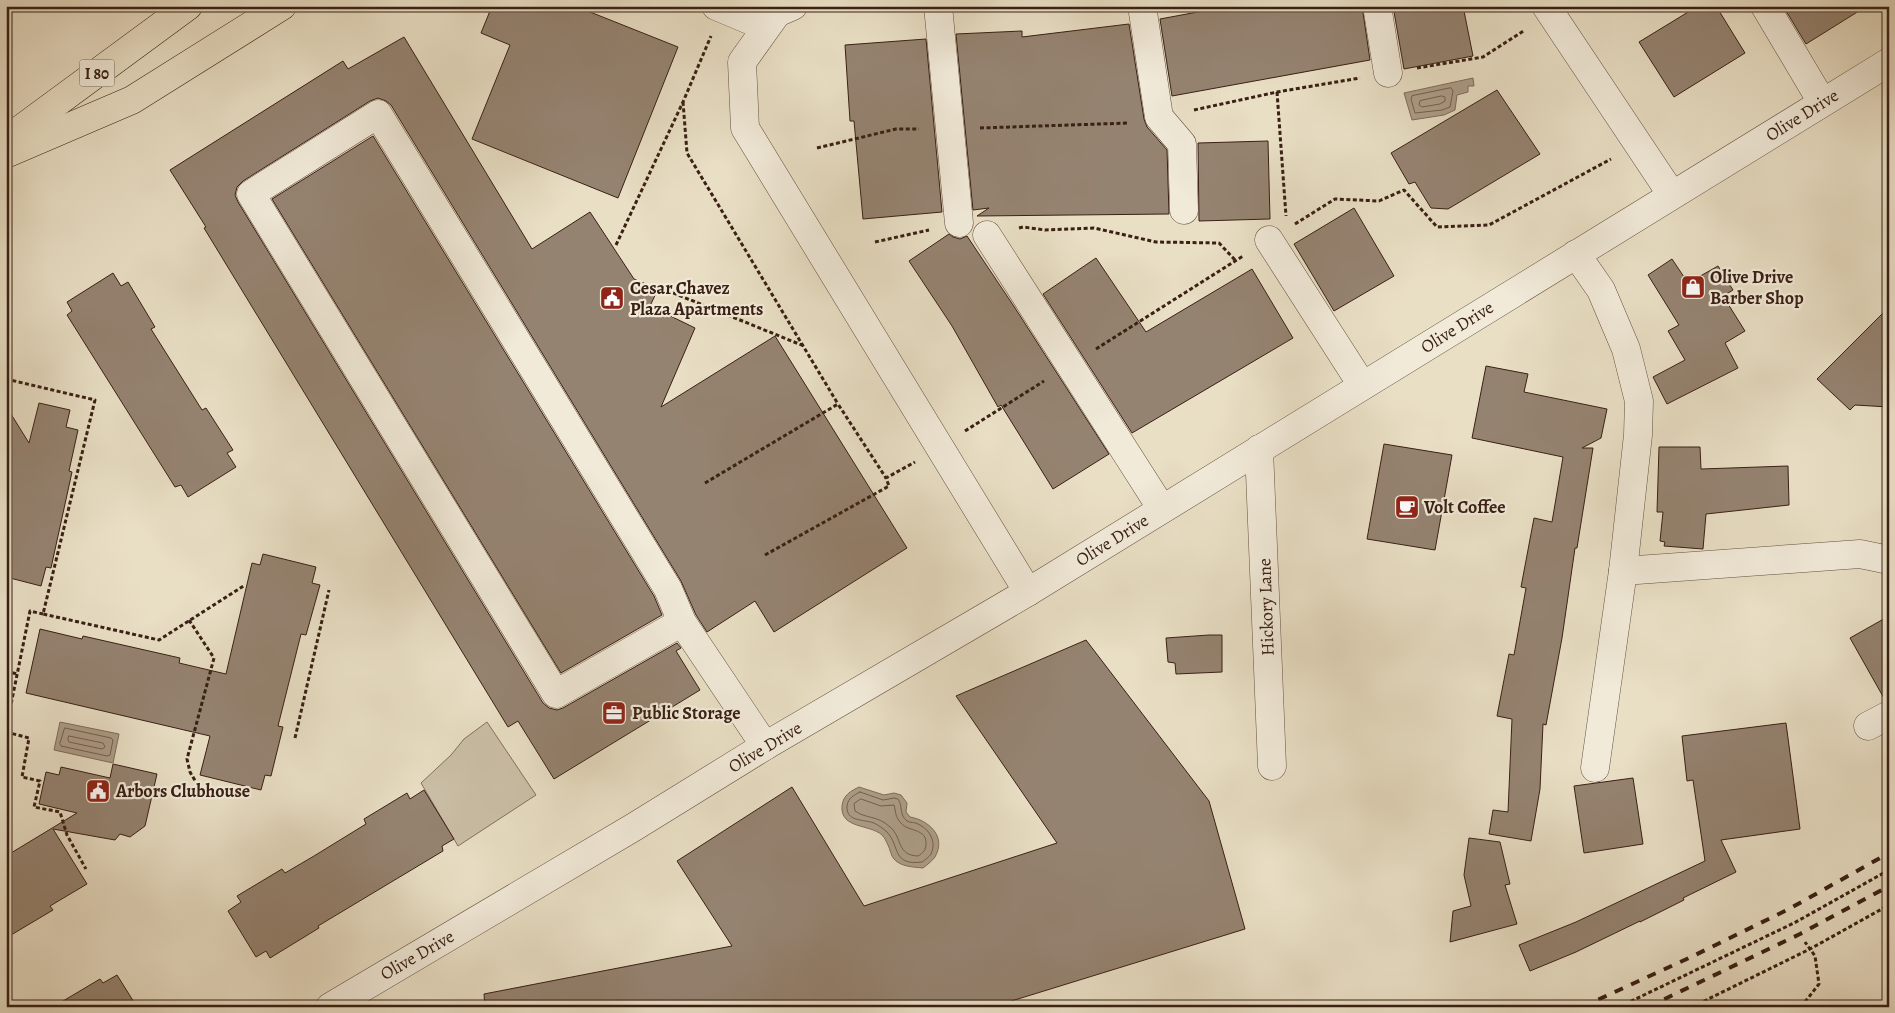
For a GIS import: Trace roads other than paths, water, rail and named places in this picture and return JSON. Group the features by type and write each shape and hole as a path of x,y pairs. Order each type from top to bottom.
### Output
{"highway":[{"name":"I 80","path":"6,140 188,6"},
{"path":"6,154 132,100 282,6"}],"street":[{"path":"793,6 776,13 742,62 745,128 1028,592"},
{"path":"938,6 959,224"},
{"path":"1142,6 1159,117 1182,144 1184,210"},
{"path":"1377,6 1388,73"},
{"path":"1546,6 1672,196"},
{"path":"1765,6 1822,102"},
{"path":"719,8 766,27"},
{"name":"Olive Drive","path":"330,1007 634,827 765,746 1028,592 1889,62"},
{"path":"682,622 556,694 251,194 378,114 668,589 682,622 765,746"},
{"path":"987,235 1162,509"},
{"path":"1269,240 1362,385"},
{"path":"1576,254 1601,290 1626,349 1639,401 1638,435 1623,571 1595,768"},
{"name":"Hickory Lane","path":"1259,449 1272,766"},
{"path":"1623,571 1860,554 1889,560"}],"water":[{"path":"1473,78 1474,86 1468,86 1468,92 1457,95 1455,110 1444,115 1412,120 1404,93"},
{"path":"60,722 119,734 113,763 54,750"},
{"path":"859,787 884,795 894,793 901,795 907,803 906,812 910,817 929,825 934,830 939,842 935,857 923,868 900,864 893,858 882,835 846,819 842,806 844,799 850,792"}],"railway":[{"path":"1582,1007 1789,909 1889,853"},
{"path":"1648,1007 1800,934 1889,886"}],"place":[{"name":"Olive Drive Barber Shop","path":"1693,287"},
{"name":"Cesar Chavez Plaza Apartments","path":"612,298"},
{"name":"Volt Coffee","path":"1407,507"},
{"name":"Public Storage","path":"614,713"},
{"name":"Arbors Clubhouse","path":"98,791"}]}
